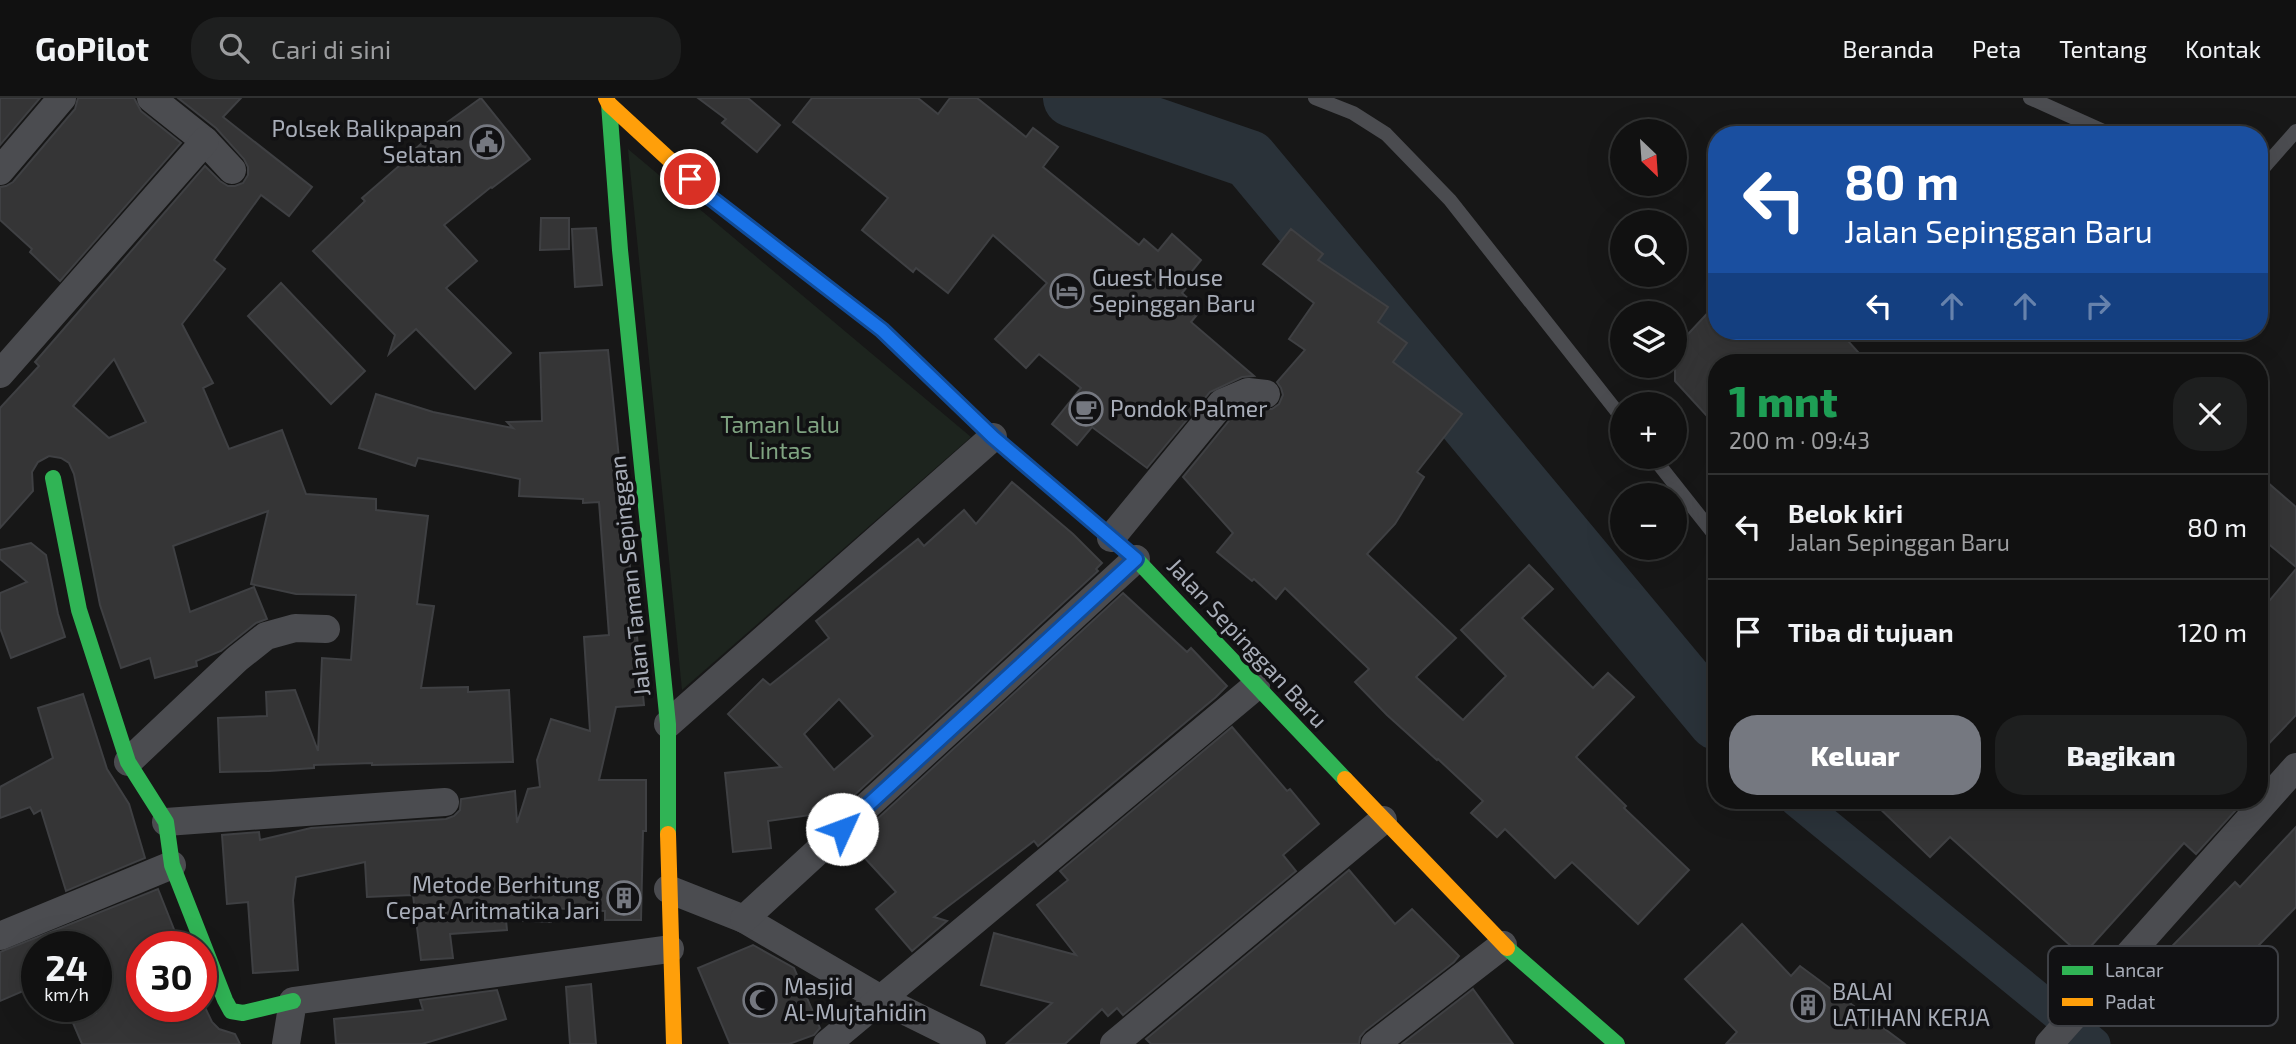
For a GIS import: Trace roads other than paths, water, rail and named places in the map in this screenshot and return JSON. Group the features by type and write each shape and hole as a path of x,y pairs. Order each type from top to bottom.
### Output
{"street":[{"path":"0,171 62,98"},
{"path":"152,98 205,141 232,170"},
{"name":"Jalan Sepinggan Baru","path":"608,101 711,198 882,330 993,437 1136,559 1503,945 1617,1044"},
{"name":"Jalan Taman Sepinggan","path":"608,101 668,724 668,889 674,1044"},
{"path":"0,374 205,141"},
{"path":"1111,538 1222,404 1248,392 1266,394"},
{"path":"668,724 993,437"},
{"path":"53,478 79,610 128,762 166,822 172,865 231,1011 243,1013 293,1001 670,949"},
{"path":"744,919 1136,559"},
{"path":"128,762 237,659 266,636 295,628 326,629"},
{"path":"827,1044 1256,686"},
{"path":"2268,799 2296,767"},
{"path":"166,822 445,802"},
{"path":"2138,946 2259,809"},
{"path":"1114,1044 1383,820"},
{"path":"0,936 172,865"},
{"path":"668,889 744,919 881,999 972,1044"},
{"path":"1375,1044 1503,945"},
{"path":"286,1044 293,1001"},
{"path":"2049,1044 2066,1026"}],"lane":[{"path":"1315,98 1353,113 1386,134 1450,200 1610,403"},
{"path":"2030,98 2092,126"},
{"path":"2268,163 2296,131"},
{"path":"1662,469 1708,527"}],"waterway":[{"path":"1072,98 1249,159 1708,710"},
{"path":"1807,809 2048,1006"},
{"path":"2072,1026 2094,1044"}],"place":[{"name":"Polsek Balikpapan Selatan","path":"487,142"},
{"name":"Guest House Sepinggan Baru","path":"1067,291"},
{"name":"Pondok Palmer","path":"1086,409"},
{"name":"Metode Berhitung Cepat Aritmatika Jari","path":"624,898"},
{"name":"Masjid Al-Mujtahidin","path":"760,1000"},
{"name":"BALAI LATIHAN KERJA","path":"1808,1005"}],"park label":[{"name":"Taman Lalu Lintas","path":"780,438"}]}
